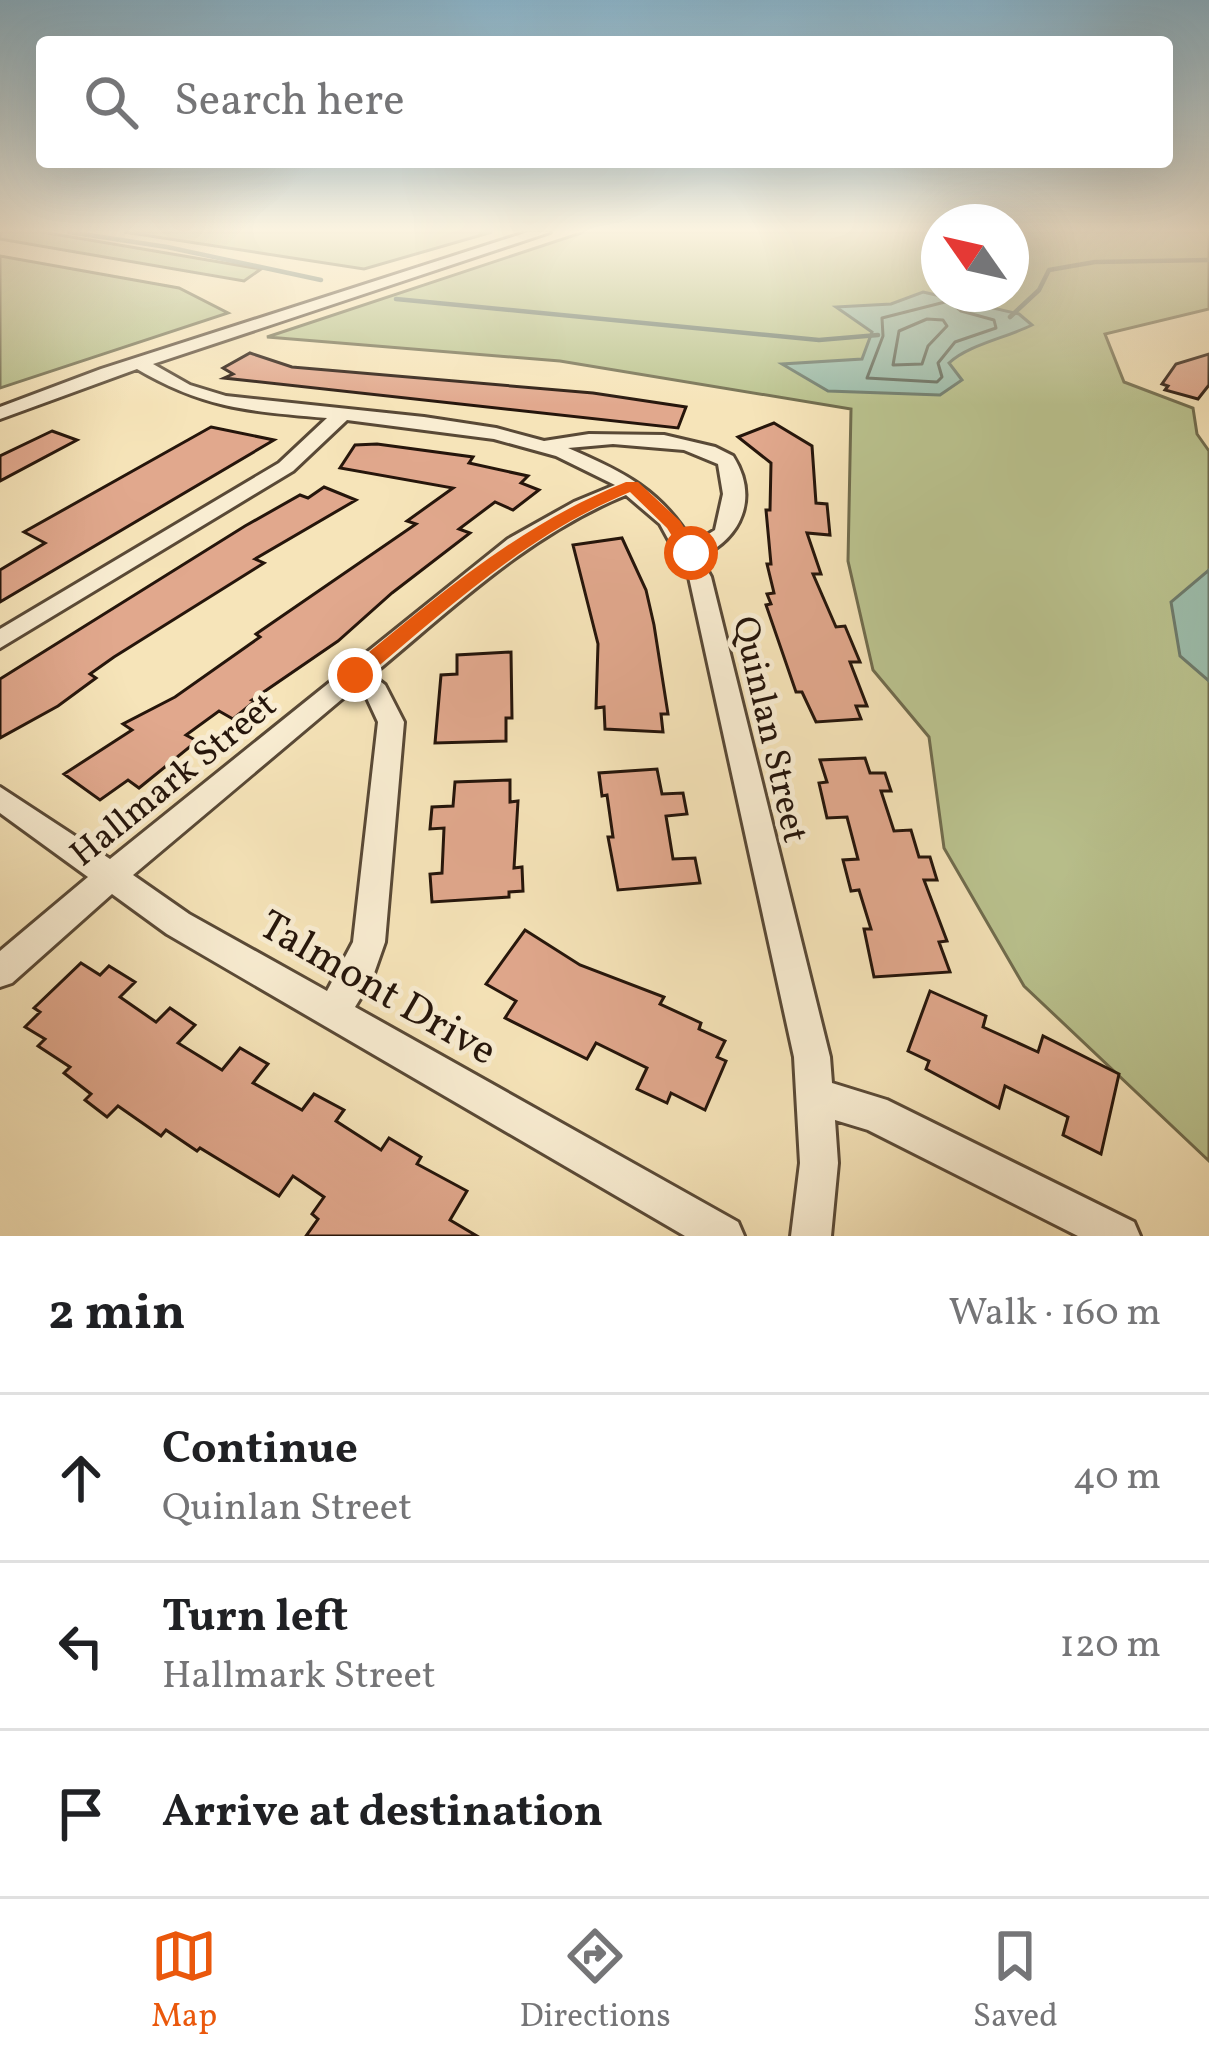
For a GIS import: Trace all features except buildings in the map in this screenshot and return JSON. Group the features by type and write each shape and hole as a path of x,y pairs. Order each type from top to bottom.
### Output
{"street":[{"path":"0,413 365,290"},
{"name":"Quinlan Street","path":"139,363 163,379 213,398 487,433 548,446 632,485 674,525 691,553 807,1034 818,1097 819,1163 811,1236"},
{"path":"0,640 286,467 340,416"},
{"path":"548,446 604,437 701,448 726,460 734,475 728,528 691,553"},
{"name":"Hallmark Street","path":"0,972 110,876 516,544 580,506 632,485"},
{"path":"333,1012 360,968 369,942 391,722 376,691 355,675"},
{"name":"Talmont Drive","path":"0,798 178,924 724,1236"},
{"path":"818,1097 874,1113 1120,1236"}],"green space":[{"path":"0,290 182,290 228,313 0,388"},
{"path":"410,290 921,290 921,312 1029,312 1029,290 1209,290 1209,309 1105,334 1124,382 1193,408 1197,434 1209,451 1209,1161 1024,986 944,848 929,737 873,670 848,561 851,409 560,361 267,337"}],"water":[{"path":"921,293 921,312 1010,312 1032,325 977,346 949,363 962,380 940,395 828,391 782,364 862,359 872,332 836,307 891,304"},
{"path":"1209,570 1209,681 1180,656 1171,602"}],"waterway":[{"path":"1010,317 1039,290"},
{"path":"396,299 819,340 878,335"}],"route":[{"path":"355,675 516,544 580,506 632,485 674,525 691,553"}]}
